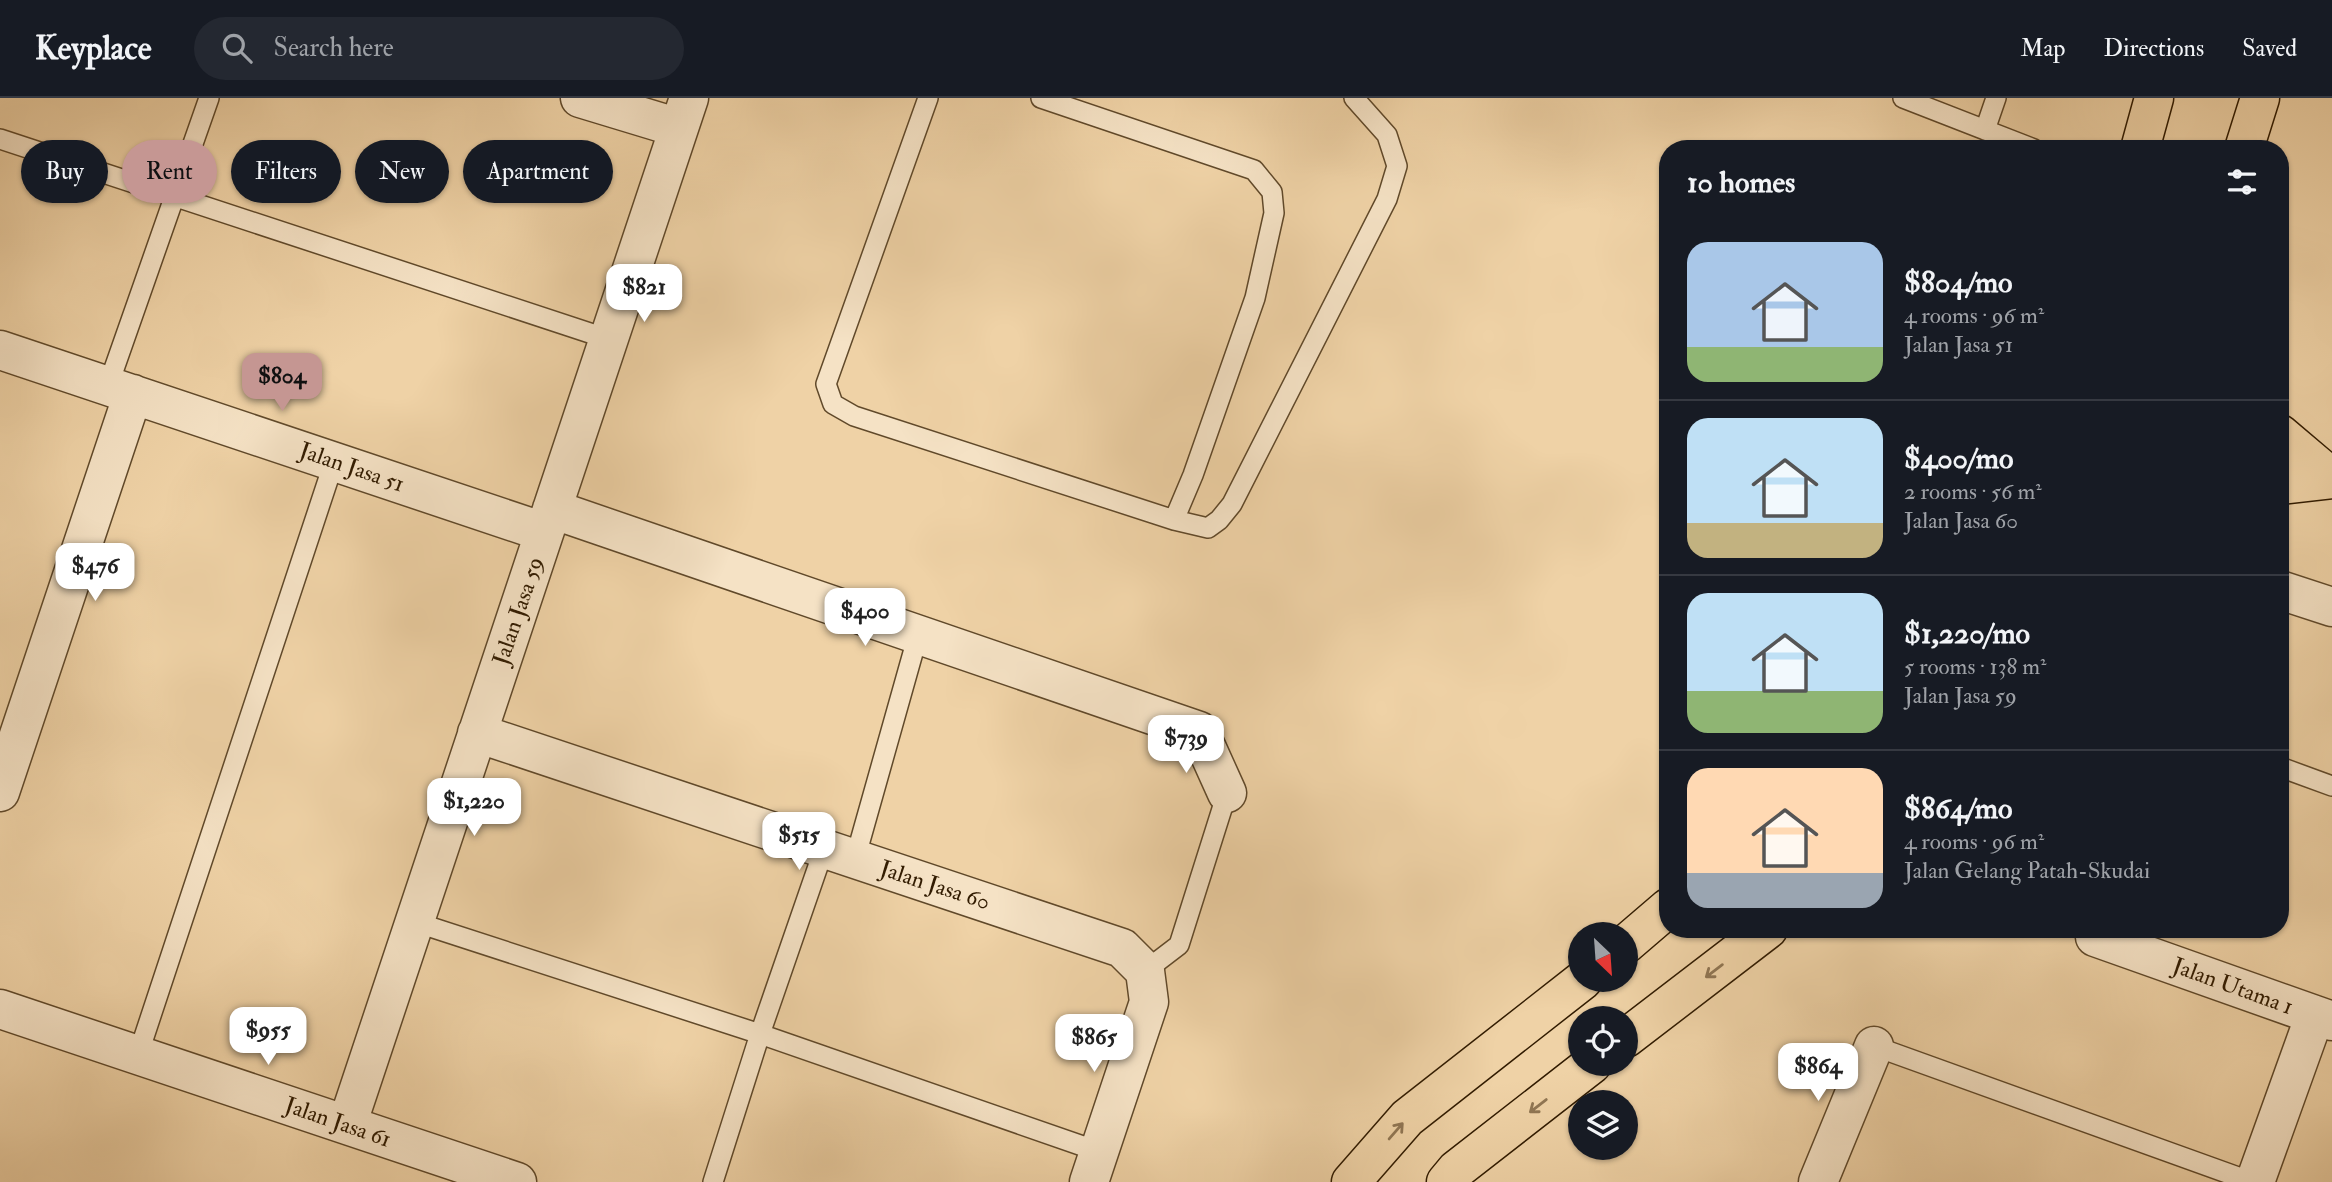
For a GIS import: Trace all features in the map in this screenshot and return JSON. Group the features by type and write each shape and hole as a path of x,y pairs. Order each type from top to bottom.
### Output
{"main road":[{"path":"2142,140 2154,98"},
{"path":"2247,140 2260,98"},
{"path":"2289,442 2332,479"},
{"path":"2289,484 2332,479"},
{"path":"1638,934 1659,916"},
{"path":"1638,1029 1756,938"},
{"path":"1351,1182 1407,1118 1568,992"},
{"path":"1446,1182 1456,1170 1577,1076"}],"street":[{"path":"580,98 684,113"},
{"name":"Jalan Jasa 59","path":"347,1125 684,113"},
{"name":"Jalan Jasa 51","path":"0,350 334,461 548,520 918,635 1199,731 1227,793"},
{"path":"0,792 120,390"},
{"path":"2289,593 2332,607"},
{"name":"Jalan Jasa 60","path":"477,733 1122,948 1145,971"},
{"name":"Jalan Utama 1","path":"2098,938 2324,1018"},
{"path":"1095,1167 1149,1002 1145,971"},
{"name":"Jalan Jasa 61","path":"0,1009 517,1182"},
{"path":"2254,1182 2324,1018"},
{"path":"1818,1182 1874,1046"}],"lane":[{"path":"194,140 209,98"},
{"path":"928,98 826,384 833,404 854,416 1174,520 1208,528 1219,520 1232,504 1387,199 1396,166 1387,135 1354,98"},
{"path":"1041,98 1254,170 1272,192 1274,213 1255,298 1193,475 1174,520"},
{"path":"1903,98 2011,140"},
{"path":"1985,130 1996,98"},
{"path":"0,139 122,180"},
{"path":"120,390 173,203"},
{"path":"189,203 608,339"},
{"path":"138,1055 334,461"},
{"path":"713,1182 760,1034 840,854 918,635"},
{"path":"2289,770 2332,786"},
{"path":"1145,971 1179,946 1227,793"},
{"path":"415,922 760,1034 1095,1167"},
{"path":"1874,1046 2254,1182"}]}
